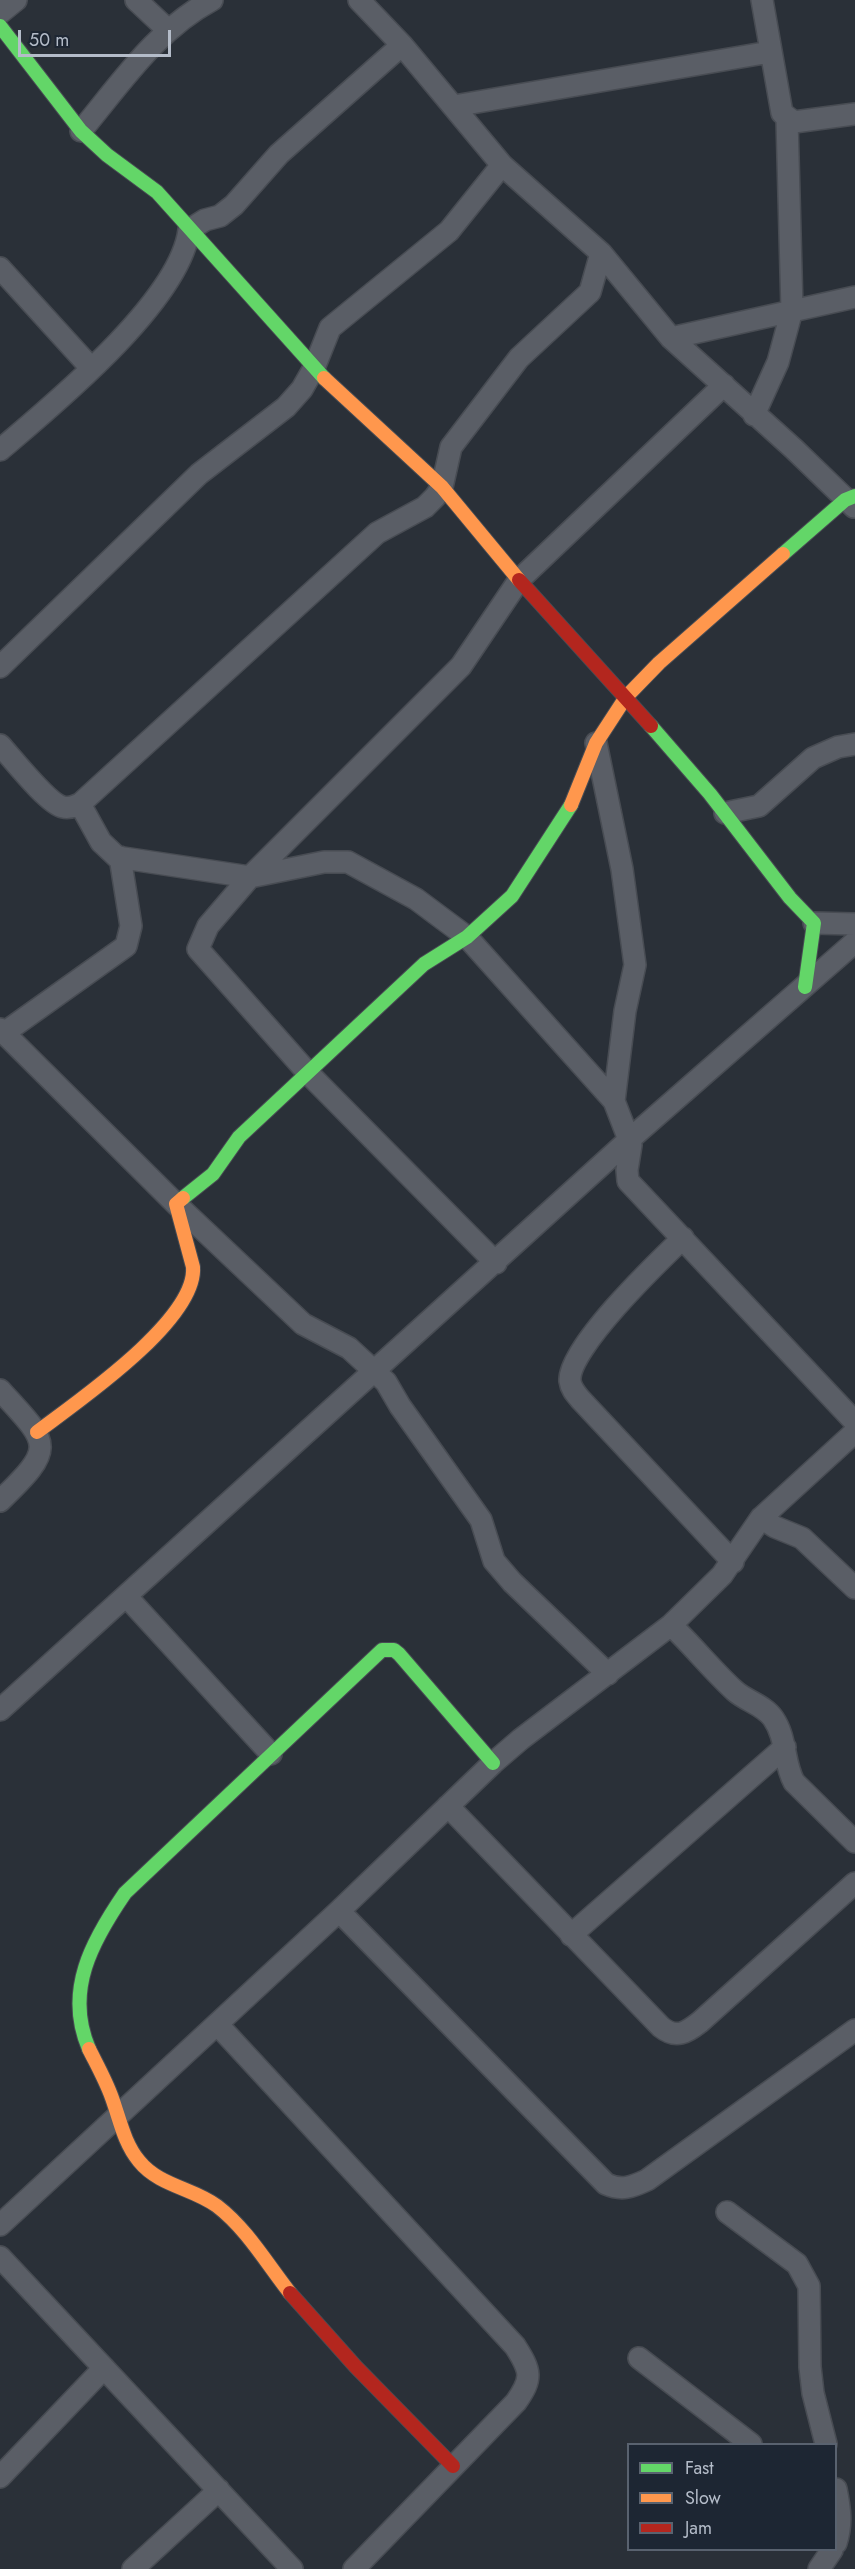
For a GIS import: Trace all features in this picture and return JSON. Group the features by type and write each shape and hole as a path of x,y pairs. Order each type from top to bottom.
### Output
{"street":[{"path":"0,13 16,0"},
{"path":"136,0 168,30"},
{"path":"81,131 150,48 168,30 212,0"},
{"path":"176,1204 213,1174 239,1137 424,964 467,936 512,896 573,802 596,743 626,697 659,663 852,501 671,338 601,253 502,165 402,45 359,0"},
{"path":"754,414 778,362 792,310 787,119 779,106 762,0"},
{"path":"0,26 81,131 107,156 157,192 314,368 442,487 519,580 626,697 725,813 790,898 814,923 855,924"},
{"path":"189,230 206,220 220,216 234,205 279,154 402,45"},
{"path":"454,106 770,52"},
{"path":"787,119 802,122 855,114"},
{"path":"0,667 200,474 286,407 302,389 314,368 330,328 449,231 502,165"},
{"path":"0,450 91,368 138,320 156,299 180,261 187,245 189,230"},
{"path":"0,745 54,803 60,807 70,808 80,804 377,533 425,507 442,487 452,447 519,358 590,292 601,253"},
{"path":"0,268 91,368"},
{"path":"671,338 855,297"},
{"path":"495,1263 308,1073 198,949 208,926 250,877 462,666 519,580 724,385"},
{"path":"596,743 622,869 635,965 625,1011 614,1101"},
{"path":"725,813 759,806 813,758 838,747 855,744"},
{"path":"80,804 101,842 117,857 250,877 324,862 348,862 416,899 467,936 614,1101 630,1139 628,1180 855,1422"},
{"path":"120,857 131,926 126,946 2,1031 176,1204 303,1324 349,1348 386,1382 400,1406 481,1520 494,1561 502,1572 608,1674"},
{"path":"805,987 814,923"},
{"path":"0,1710 630,1139 855,942"},
{"path":"37,1432 154,1338 189,1294 194,1276 176,1204"},
{"path":"683,1238 631,1288 613,1310 579,1355 570,1379 573,1390 581,1400 733,1562"},
{"path":"0,1390 37,1432 41,1445 38,1460 29,1473 0,1501"},
{"path":"0,2225 339,1911 493,1763 671,1624 733,1562 761,1518 855,1432"},
{"path":"761,1518 802,1538 855,1588"},
{"path":"126,1596 271,1754"},
{"path":"671,1624 736,1692 771,1715 779,1728 785,1746 788,1772 794,1782 855,1842"},
{"path":"453,2466 307,2313 225,2213 201,2196 163,2181 146,2168 127,2144 112,2097 79,2019 78,1995 84,1975 112,1912 124,1893 376,1655 388,1648 399,1654 493,1763"},
{"path":"571,1935 785,1746"},
{"path":"448,1806 660,2027 676,2035 688,2031 700,2022 855,1883"},
{"path":"339,1911 606,2184 618,2189 631,2188 647,2181 855,2030"},
{"path":"217,2024 515,2346 525,2361 529,2374 525,2388 516,2402 354,2569"},
{"path":"727,2212 796,2264 809,2286 810,2367 813,2393 826,2443"},
{"path":"0,2258 292,2569"},
{"path":"639,2358 748,2443"},
{"path":"0,2477 104,2368"},
{"path":"133,2569 219,2490"},
{"path":"837,2540 840,2529 838,2513"},
{"path":"819,2569 831,2551"}],"traffic: fast":[{"path":"0,26 81,131 107,155 157,192 324,378"},
{"path":"783,554 845,500 855,496"},
{"path":"651,726 710,794 790,898 814,923 805,987"},
{"path":"183,1198 213,1174 239,1137 424,964 467,937 512,896 571,805"},
{"path":"89,2049 82,2028 79,2007 85,1967 102,1929 125,1893 382,1650 394,1650 399,1654 493,1763"}],"traffic: slow":[{"path":"324,378 442,487 519,580"},
{"path":"571,805 596,743 626,697 659,663 783,554"},
{"path":"37,1432 132,1358 156,1335 176,1311 189,1288 193,1267 176,1204 183,1198"},
{"path":"89,2049 110,2092 126,2139 139,2161 156,2176 208,2200 228,2215 247,2236 290,2293"}],"traffic: jam":[{"path":"519,580 651,726"},
{"path":"290,2293 356,2367 453,2466"}]}
